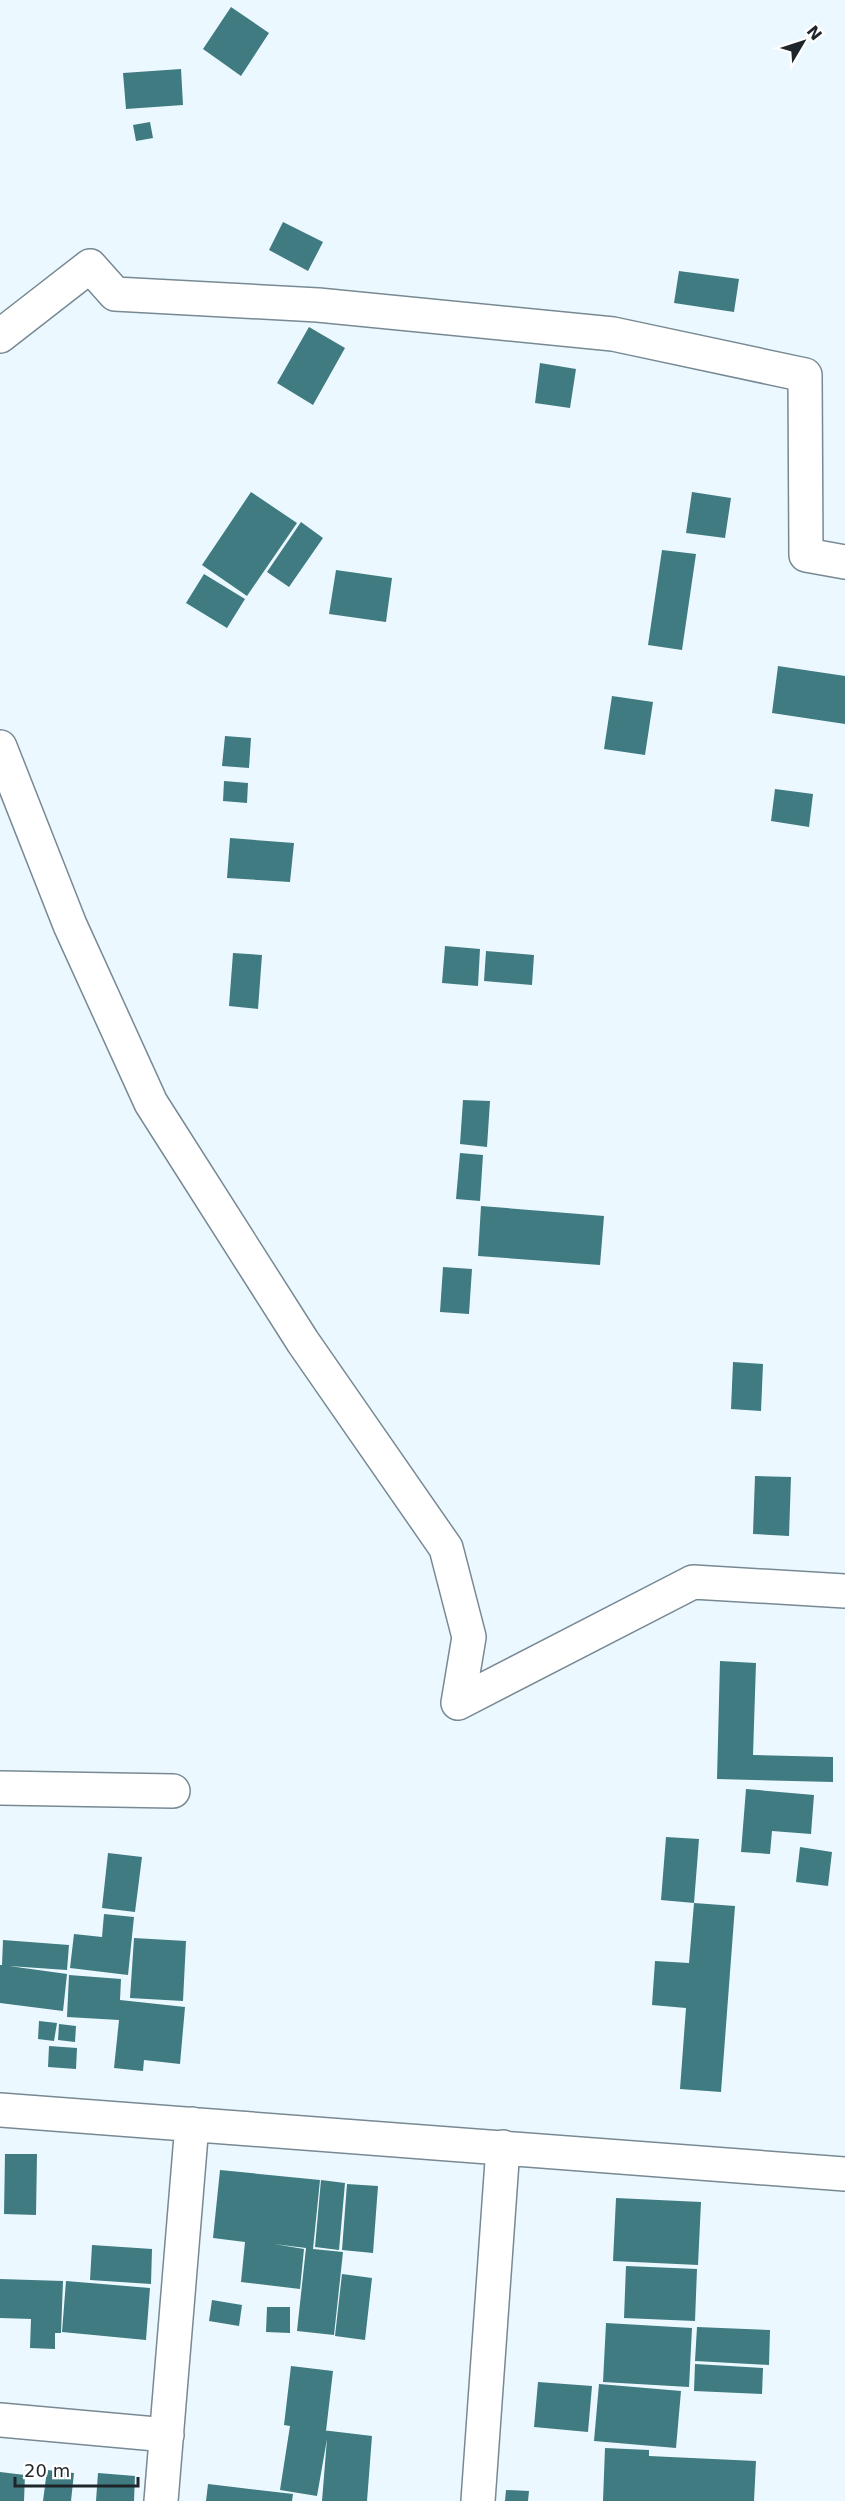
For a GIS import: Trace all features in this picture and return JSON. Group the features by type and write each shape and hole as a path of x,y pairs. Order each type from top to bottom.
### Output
{"street":[{"path":"0,336 90,266 115,294 318,305 613,334 805,375 806,555 845,562"},
{"path":"0,747 70,925 151,1103 303,1342 446,1548 469,1637 458,1703 693,1582 845,1591"},
{"path":"0,1788 173,1791"},
{"path":"0,2110 845,2174"},
{"path":"160,2501 192,2124"},
{"path":"478,2501 503,2147"},
{"path":"0,2420 167,2435"}],"building":[{"path":"231,7 269,33 241,76 203,49"},
{"path":"181,69 183,105 126,109 123,73"},
{"path":"150,122 153,138 136,141 133,125"},
{"path":"283,222 323,242 308,271 269,250"},
{"path":"679,271 739,279 734,312 674,303"},
{"path":"309,327 345,348 313,405 277,383"},
{"path":"540,363 576,369 570,408 535,403"},
{"path":"251,492 297,523 247,596 202,565"},
{"path":"692,492 731,498 725,538 686,533"},
{"path":"301,522 323,538 289,587 267,572"},
{"path":"662,550 696,554 682,650 648,645"},
{"path":"336,570 392,578 386,622 329,614"},
{"path":"204,574 245,599 227,628 186,603"},
{"path":"778,666 845,676 845,724 772,713"},
{"path":"612,696 653,702 645,755 604,749"},
{"path":"225,736 251,738 249,768 222,766"},
{"path":"224,781 248,783 247,803 223,801"},
{"path":"775,789 813,794 809,827 771,821"},
{"path":"230,838 294,843 290,882 227,878"},
{"path":"445,946 480,949 478,986 442,983"},
{"path":"486,951 534,955 532,985 484,981"},
{"path":"233,953 262,955 258,1009 229,1006"},
{"path":"463,1100 490,1101 487,1147 460,1144"},
{"path":"460,1153 483,1155 480,1201 456,1199"},
{"path":"481,1206 604,1216 600,1265 478,1256"},
{"path":"443,1267 472,1269 469,1314 440,1312"},
{"path":"733,1362 763,1364 761,1411 731,1409"},
{"path":"755,1476 791,1477 789,1536 753,1534"},
{"path":"720,1661 756,1663 753,1755 833,1757 833,1782 717,1779"},
{"path":"746,1789 814,1795 811,1834 772,1831 770,1854 741,1852"},
{"path":"666,1837 699,1839 694,1903 661,1900"},
{"path":"800,1847 832,1852 828,1886 796,1882"},
{"path":"108,1853 142,1857 135,1912 102,1908"},
{"path":"694,1903 735,1906 721,2092 680,2089 686,2008 652,2005 655,1961 689,1963"},
{"path":"104,1914 134,1917 128,1975 70,1968 74,1934 102,1937"},
{"path":"134,1938 186,1941 183,2001 130,1998"},
{"path":"3,1940 69,1945 67,1970 9,1966 67,1974 63,2011 0,2003 0,1965 2,1965"},
{"path":"69,1975 121,1979 120,2000 185,2007 180,2064 144,2060 143,2071 114,2068 119,2020 67,2017"},
{"path":"39,2021 57,2023 54,2041 38,2039"},
{"path":"59,2024 76,2026 75,2042 58,2040"},
{"path":"49,2046 77,2048 76,2069 48,2067"},
{"path":"5,2154 37,2154 36,2215 4,2214"},
{"path":"220,2170 320,2180 313,2249 343,2252 334,2335 297,2331 306,2248 274,2244 304,2249 300,2289 241,2282 245,2242 213,2238"},
{"path":"321,2180 345,2183 339,2250 315,2247"},
{"path":"347,2184 378,2186 373,2253 342,2250"},
{"path":"616,2198 701,2202 698,2265 613,2261"},
{"path":"92,2245 152,2249 151,2284 90,2280"},
{"path":"626,2266 697,2269 695,2321 624,2318"},
{"path":"342,2274 372,2278 365,2340 335,2336"},
{"path":"0,2279 63,2281 61,2333 55,2333 55,2349 30,2348 31,2319 0,2318"},
{"path":"66,2281 150,2288 146,2340 62,2332"},
{"path":"212,2300 242,2305 239,2326 209,2321"},
{"path":"267,2307 290,2307 290,2333 266,2332"},
{"path":"606,2323 692,2328 689,2387 603,2382"},
{"path":"697,2327 770,2330 769,2365 695,2361"},
{"path":"695,2364 763,2368 762,2394 694,2391"},
{"path":"291,2366 333,2371 326,2431 372,2436 367,2501 322,2501 327,2439 317,2496 280,2490 290,2426 284,2425"},
{"path":"538,2382 592,2386 588,2432 534,2427"},
{"path":"599,2384 681,2391 676,2448 594,2441"},
{"path":"605,2448 649,2450 649,2456 756,2461 754,2501 603,2501"},
{"path":"47,2470 74,2473 71,2501 43,2501"},
{"path":"0,2472 25,2475 24,2501 0,2501"},
{"path":"98,2473 135,2476 134,2501 96,2501"},
{"path":"208,2484 293,2494 292,2501 206,2501"},
{"path":"506,2490 529,2491 528,2501 505,2501"}]}
